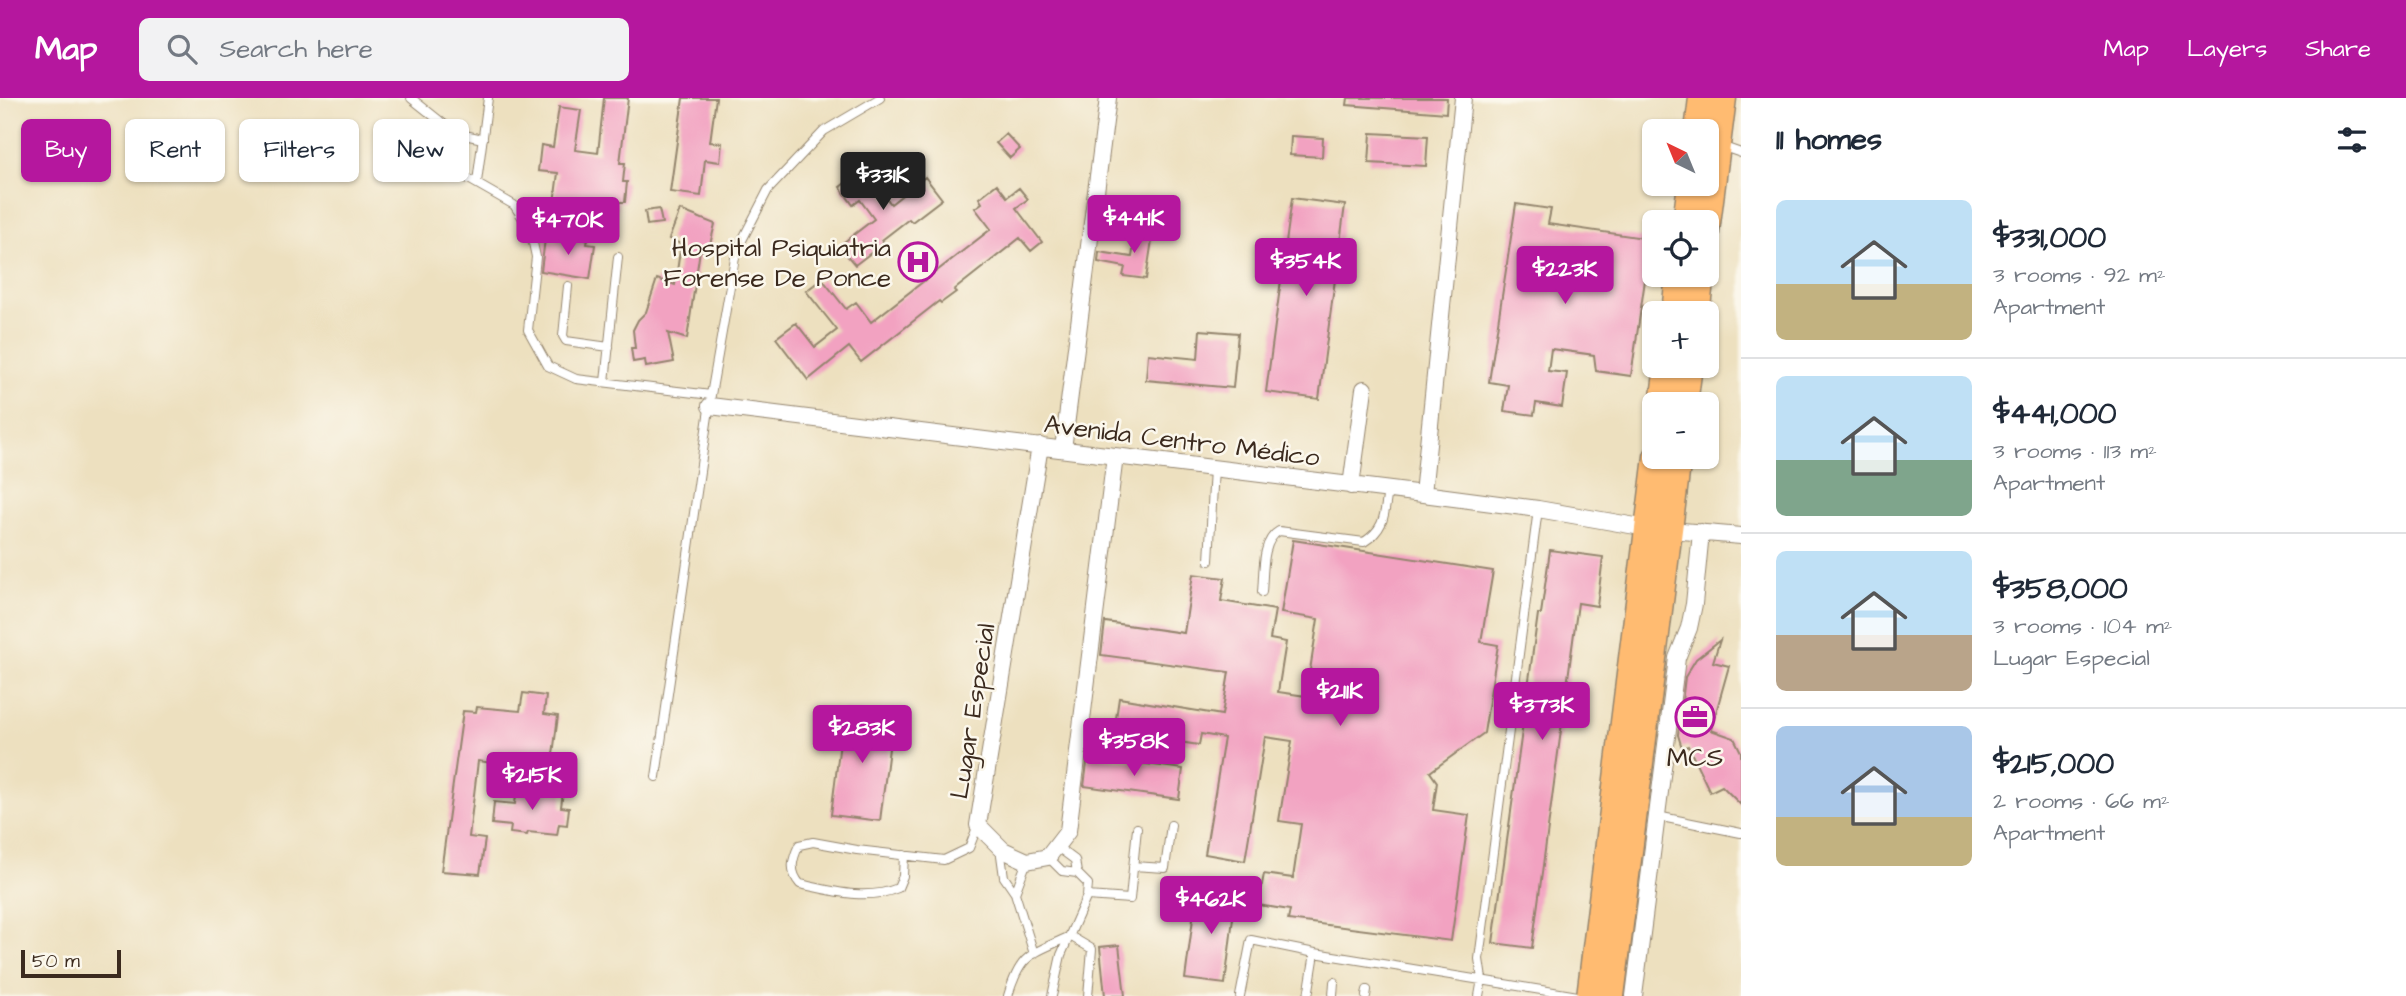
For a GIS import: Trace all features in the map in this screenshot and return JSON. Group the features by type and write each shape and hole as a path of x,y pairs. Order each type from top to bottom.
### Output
{"main road":[{"path":"1698,119 1701,98"},
{"path":"1714,210 1730,149 1724,98"},
{"path":"1612,996 1658,529 1656,469"},
{"path":"1589,996 1658,529 1676,469"}],"street":[{"path":"1063,449 1108,98"},
{"path":"1423,494 1463,98"},
{"path":"1351,486 1364,389"},
{"name":"Avenida Centro Médico","path":"710,401 1115,456 1538,509 1658,529 1741,536"},
{"name":"Lugar Especial","path":"1027,861 1000,847 978,825 1040,446"},
{"path":"1027,861 1052,852 1068,831 1115,456"},
{"path":"1634,996 1677,658 1689,628 1694,604 1702,532"}],"lane":[{"path":"411,98 455,133 482,139"},
{"path":"477,182 488,98"},
{"path":"656,777 710,401 736,252 768,190 824,131 880,98"},
{"path":"469,178 514,205 530,229 536,257 528,330 548,366 576,379 710,401"},
{"path":"605,382 618,257"},
{"path":"568,286 563,336 566,341 608,346"},
{"path":"1209,561 1214,468"},
{"path":"1262,592 1268,540 1274,534 1279,531 1364,542 1378,530 1383,521 1388,490"},
{"path":"1479,996 1482,979 1479,959 1538,509"},
{"path":"1657,816 1741,833"},
{"path":"904,855 903,876 898,888 885,893 864,895 800,884 794,877 791,860 799,845 813,842 944,860 969,848 978,825"},
{"path":"1133,866 1165,868 1171,825"},
{"path":"1087,896 1130,899 1137,828"},
{"path":"1000,847 1004,877 1015,893 1034,954"},
{"path":"1052,852 1062,871 1077,873"},
{"path":"1052,852 1075,860 1077,873 1088,884 1087,896 1061,955 1052,996"},
{"path":"1015,893 1027,861"},
{"path":"1008,996 1015,971 1025,958 1070,936"},
{"path":"1070,936 1092,949 1087,996"},
{"path":"1240,996 1251,940 1578,996"},
{"path":"1308,996 1315,953"},
{"path":"1333,996 1334,982"}],"building":[{"path":"604,98 628,98 620,163 625,163 623,182 627,182 625,202 618,202 616,220 592,217 593,208 554,203 558,173 538,171 541,145 553,147 559,107 581,110 575,150 598,153"},
{"path":"683,98 716,98 710,142 722,143 720,162 705,160 701,196 670,192"},
{"path":"1348,98 1447,98 1446,113 1347,105"},
{"path":"1371,133 1428,136 1426,166 1369,163"},
{"path":"1006,134 1020,149 1010,158 996,143"},
{"path":"1291,136 1323,138 1322,157 1290,155"},
{"path":"864,169 891,204 925,177 942,199 912,222 909,219 855,265 839,246 874,219 860,200 853,205 840,187"},
{"path":"997,184 1007,197 1019,188 1028,199 1016,208 1042,242 1031,251 1020,238 954,290 956,292 941,303 939,301 861,362 849,347 808,380 776,338 796,323 815,347 837,330 806,291 822,279 846,309 856,302 871,322 991,229 975,208 982,203 979,198"},
{"path":"1292,198 1345,205 1319,399 1266,392"},
{"path":"1516,204 1551,209 1548,224 1642,238 1644,287 1631,376 1596,371 1594,355 1551,349 1548,371 1567,373 1562,407 1536,403 1534,415 1504,411 1508,385 1489,382"},
{"path":"659,209 662,223 647,225 645,211"},
{"path":"680,210 715,224 708,253 700,250 687,339 668,333 674,362 646,367 645,360 633,362 633,330 646,312 657,279 675,285 681,244 669,239"},
{"path":"1137,225 1154,227 1146,279 1123,276 1125,267 1098,262 1099,252 1132,257"},
{"path":"558,234 588,239 587,244 595,245 590,279 541,271 545,239 557,241"},
{"path":"1200,330 1238,333 1233,388 1146,380 1148,354 1198,359"},
{"path":"1293,540 1493,571 1481,642 1498,645 1484,733 1430,772 1437,782 1433,810 1469,815 1451,941 1288,920 1290,910 1258,905 1264,874 1293,878 1301,824 1279,821 1292,741 1265,737 1245,861 1205,854 1224,738 1201,734 1199,745 1114,732 1119,698 1222,715 1229,672 1101,655 1105,622 1184,633 1193,574 1225,578 1221,601 1275,610 1270,639 1286,642 1278,692 1306,696 1318,619 1281,613"},
{"path":"1550,550 1603,557 1597,606 1578,603 1532,948 1493,943 1538,614 1541,614"},
{"name":"MCS","path":"1720,640 1713,662 1729,666 1711,730 1734,738 1741,752 1741,805 1722,786 1710,792 1688,746 1682,748 1678,735 1685,677 1696,659"},
{"path":"523,693 546,696 544,714 558,716 551,770 478,761 469,837 485,839 480,874 441,871 463,711 476,712 477,707 520,711"},
{"path":"844,710 893,716 880,821 831,815"},
{"path":"1088,756 1183,769 1179,799 1084,786"},
{"path":"517,787 563,792 561,807 569,808 567,825 559,824 557,835 528,832 527,835 510,833 511,826 492,824 494,802 515,804"},
{"path":"1197,888 1236,893 1225,984 1185,979"},
{"path":"1119,945 1125,996 1105,996 1100,947"}],"place":[{"name":"Hospital Psiquiatria Forense De Ponce","path":"918,262"},
{"name":"MCS","path":"1695,717"}]}
